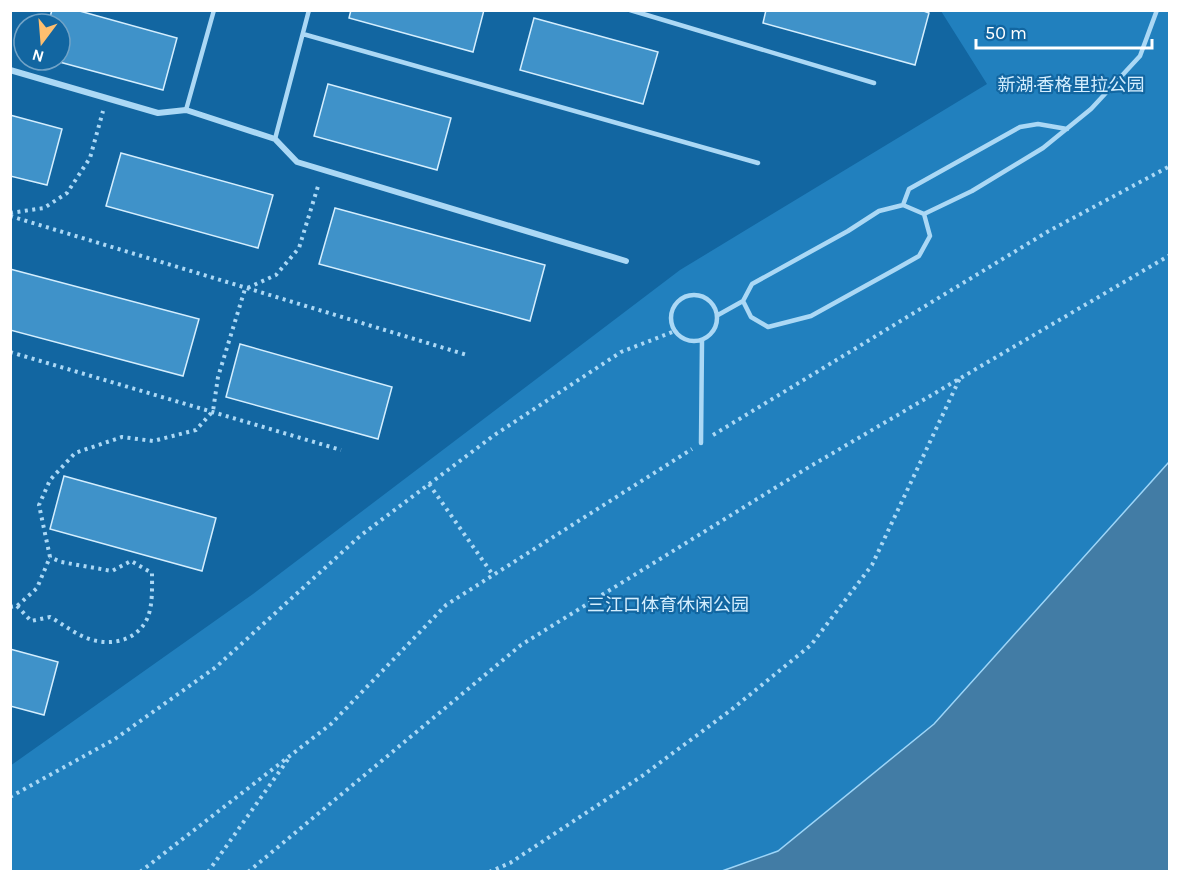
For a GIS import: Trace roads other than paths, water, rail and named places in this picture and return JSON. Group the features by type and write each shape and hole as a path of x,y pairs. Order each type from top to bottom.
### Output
{"street":[{"path":"10,70 158,113 186,110 275,139 297,162 626,261"}],"lane":[{"path":"186,110 214,10"},
{"path":"275,139 309,10"},
{"path":"630,10 874,83"},
{"path":"718,315 743,301 752,284 848,231 879,211 903,205 924,214 972,191 1043,148 1091,109 1140,56 1157,10"},
{"path":"303,34 758,163"},
{"path":"903,205 909,189 1020,127 1038,124 1067,129"},
{"path":"743,301 751,317 768,327 811,316 919,256 930,236 924,214"},
{"path":"689,295 704,296 711,301 718,315 714,330 702,340 687,340 675,331 671,317 672,309 681,298 689,295"},
{"path":"701,443 702,340"}],"park label":[{"name":"新湖·香格里拉公园","path":"1071,85"},
{"name":"三江口体育休闲公园","path":"668,605"}]}
